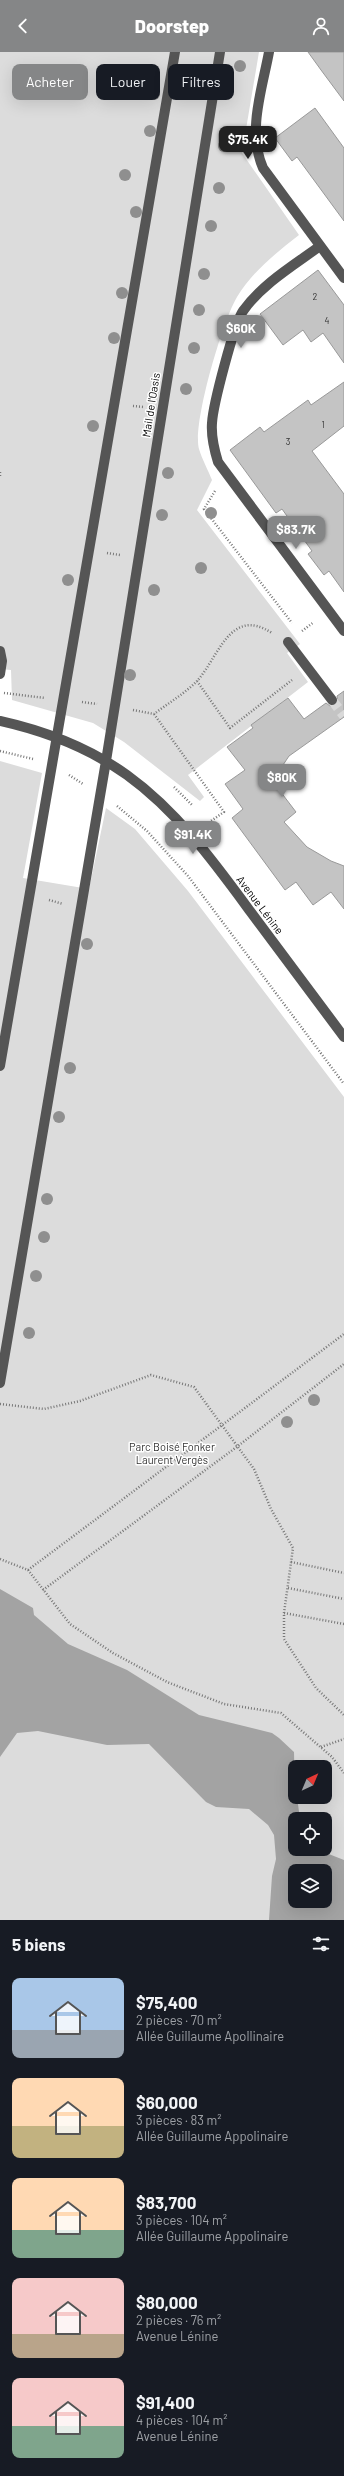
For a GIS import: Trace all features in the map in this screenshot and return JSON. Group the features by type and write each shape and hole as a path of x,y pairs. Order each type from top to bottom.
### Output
{"street":[{"path":"0,1066 50,767 175,52"},
{"name":"Mail de l'Oasis","path":"0,1383 106,761 220,52"},
{"path":"269,52 255,126 257,154 263,168 344,278"},
{"path":"320,246 259,293 243,311 236,323 212,422 213,444 218,462 226,474 344,631"},
{"path":"288,642 332,700"},
{"path":"0,651 2,661 0,674"},
{"name":"Avenue Lénine","path":"0,721 56,737 106,761 150,793 182,825 218,867 344,1037"}],"path":[{"path":"114,402 162,411"},
{"path":"226,474 204,509 299,633"},
{"path":"88,550 138,558"},
{"path":"154,714 197,681 227,636 236,629 248,626 266,628 288,642 328,611"},
{"path":"197,681 230,728 292,680"},
{"path":"0,693 114,706 154,714 224,812 208,824 203,818"},
{"path":"0,751 32,759 100,794 147,831 188,876 344,1084"},
{"path":"173,786 194,807"},
{"path":"29,895 81,908"},
{"path":"28,1570 344,1334"},
{"path":"44,1590 238,1446 344,1364"},
{"path":"0,1404 44,1409 80,1401 151,1375 194,1387 220,1426 238,1446 254,1469 271,1509 293,1548 284,1614 284,1639 316,1688 344,1715"},
{"path":"0,1559 28,1570 70,1624 113,1653 167,1682 224,1704 281,1713 332,1757 344,1773"},
{"path":"291,1562 344,1573"},
{"path":"288,1588 344,1599"},
{"path":"284,1614 344,1624"},
{"path":"321,1747 344,1739"}],"green space":[{"path":"0,52 259,52 242,153 299,235 273,256 250,279 237,297 224,327 204,396 198,436 199,449 212,480 197,510 300,644 287,653 308,682 188,775 204,797 200,801 124,742 93,723 12,700 11,670 0,669"},
{"name":"Parc Boisé Fonker Laurent Vergès","path":"0,761 42,773 23,878 89,889 106,808 135,829 188,891 344,1097 344,1920 0,1920"}],"shaded area":[{"path":"0,1589 33,1608 34,1615 68,1644 127,1670 199,1715 272,1733 294,1752 294,1760 288,1760 288,1804 298,1804 299,1812 288,1812 288,1856 332,1855 344,1860 344,1920 269,1920 272,1876 276,1859 274,1835 268,1825 249,1809 216,1807 206,1802 149,1744 107,1745 38,1731 17,1733 0,1757"}],"building":[{"path":"308,52 344,52 344,101 321,70"},
{"path":"315,108 344,148 344,221 297,157 292,161 275,138"},
{"path":"318,270 344,305 344,363 323,333 311,342 303,330 283,345 260,314"},
{"path":"344,382 344,426 312,451 344,494 344,592 329,571 324,575 308,554 312,551 282,509 276,513 230,450 260,427 264,432 308,400 311,405"},
{"path":"344,691 344,717 289,756 281,768 278,780 280,791 296,812 284,822 307,847 331,861 344,866 344,909 331,892 313,905 296,882 285,890 232,818 243,809 225,784 245,770 227,747 253,728 251,725 288,698 304,719 326,703 330,706 336,705 338,702 337,696"}],"tunnel":[{"path":"332,700 344,716"}]}
